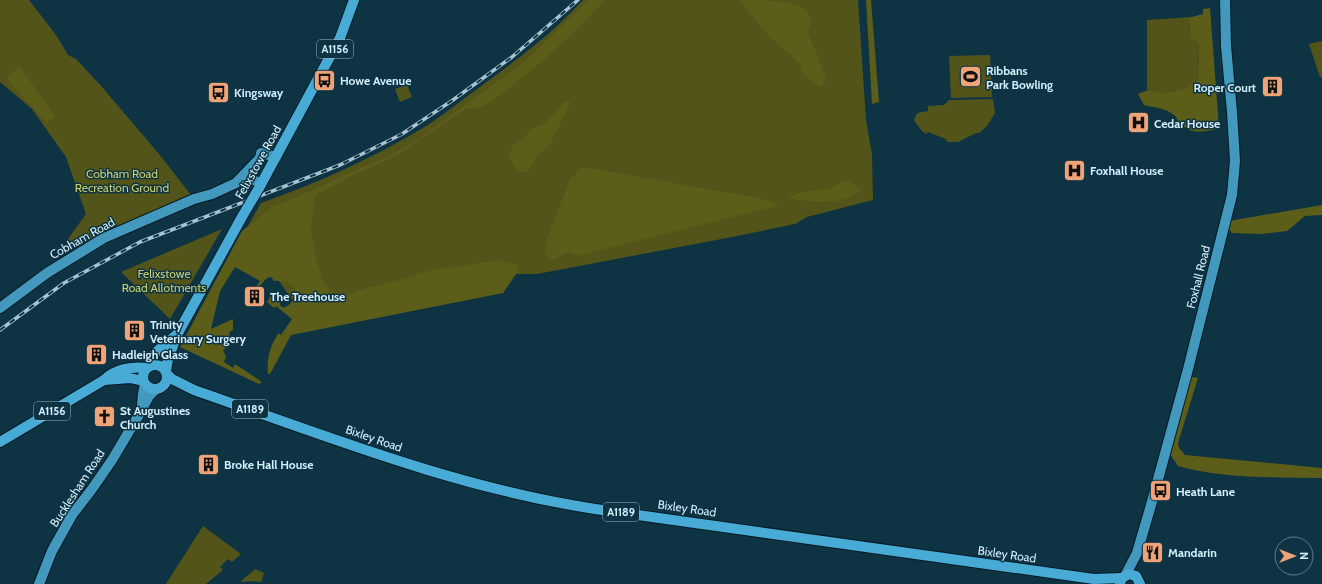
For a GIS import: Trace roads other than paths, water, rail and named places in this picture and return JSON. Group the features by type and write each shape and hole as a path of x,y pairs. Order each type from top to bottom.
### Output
{"main road":[{"name":"Felixstowe Road","path":"167,373 168,359 178,333 340,38 354,0"},
{"name":"Felixstowe Road","path":"149,367 155,353 178,333"},
{"path":"154,365 161,366 167,373 167,382 159,389 148,387 144,382 144,374 149,367 154,365"},
{"name":"A1156","path":"0,442 104,380 109,374 121,370 149,367"},
{"name":"Bixley Road","path":"167,373 172,379 194,390 443,475 539,500 1094,579 1122,579 1132,574 1138,580"},
{"name":"A1156","path":"104,380 130,378 144,382"},
{"name":"Bixley Road","path":"159,389 194,390"},
{"name":"Bixley Road","path":"1094,579 1104,584"},
{"path":"1138,580 1147,584"}],"street":[{"name":"Foxhall Road","path":"1122,579 1137,553 1187,373 1232,195 1234,160 1232,112 1226,46 1225,0"},
{"name":"Cobham Road","path":"0,308 18,293 47,273 104,238 194,199 212,194 236,182 260,158 261,153 276,157"},
{"path":"244,175 260,186"},
{"name":"Bucklesham Road","path":"142,409 144,382"},
{"name":"Bucklesham Road","path":"38,584 52,551 72,515 92,490 112,460 149,396 159,389"},
{"name":"Foxhall Road","path":"1137,553 1138,580"}],"railway":[{"path":"0,330 64,283 140,242 340,165 402,134 453,100 512,57 578,0"}],"place":[{"name":"Ribbans Park Bowling","path":"971,77"},
{"name":"Howe Avenue","path":"324,80"},
{"name":"Roper Court","path":"1272,87"},
{"name":"Kingsway","path":"219,92"},
{"name":"Cedar House","path":"1139,123"},
{"name":"Foxhall House","path":"1075,170"},
{"name":"The Treehouse","path":"255,296"},
{"name":"Trinity Veterinary Surgery","path":"134,331"},
{"name":"Hadleigh Glass","path":"96,354"},
{"name":"St Augustines Church","path":"104,417"},
{"name":"Broke Hall House","path":"208,464"},
{"name":"Heath Lane","path":"1161,491"},
{"name":"Mandarin","path":"1153,552"}],"park label":[{"name":"Cobham Road Recreation Ground","path":"122,180"},
{"name":"Felixstowe Road Allotments","path":"164,280"}]}
